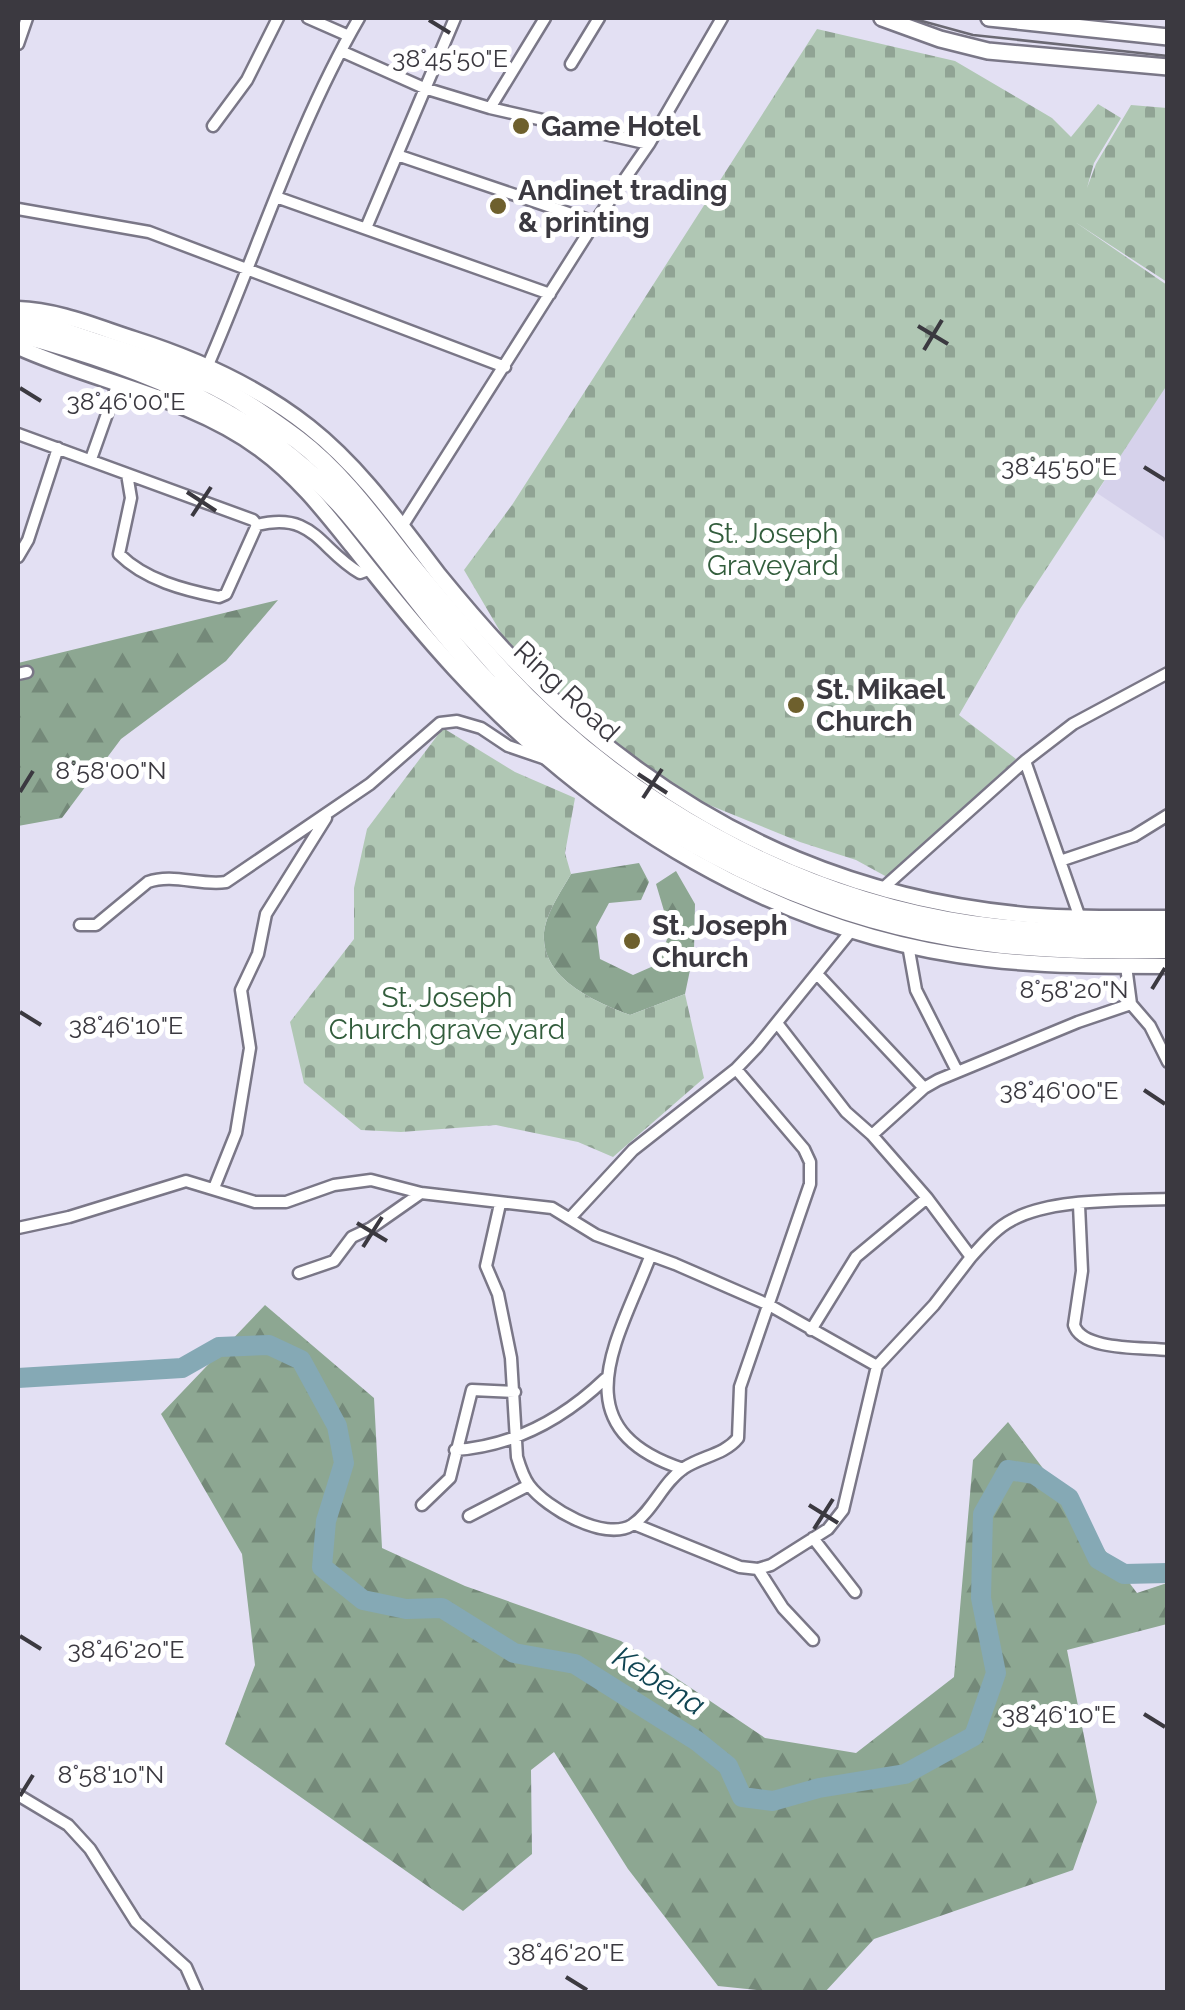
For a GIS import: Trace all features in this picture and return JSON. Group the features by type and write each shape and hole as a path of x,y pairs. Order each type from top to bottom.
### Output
{"highway":[{"name":"Ring Road","path":"18,312 204,381 245,403 303,444 357,497 438,599 540,711 660,805 731,846 840,891 900,910 968,924 1028,931 1168,933"},
{"name":"Ring Road","path":"18,333 203,398 266,436 304,467 348,512 487,681 581,766 684,839 750,874 833,909 931,934 1034,947 1168,949"}],"main road":[{"path":"882,18 988,51 1168,68"},
{"path":"989,18 1168,36"}],"street":[{"path":"18,44 28,18"},
{"path":"213,126 246,80 278,18"},
{"path":"308,18 348,36"},
{"path":"208,366 276,197 340,51 359,18"},
{"path":"366,228 454,18"},
{"path":"490,108 545,18"},
{"path":"570,64 599,18"},
{"path":"402,525 594,222 649,144 722,18"},
{"path":"340,51 424,88 490,108 649,144"},
{"path":"397,156 594,222"},
{"path":"276,197 550,294"},
{"path":"18,210 149,232 505,367"},
{"path":"18,312 62,316 208,366 268,398 311,428 357,472 488,632 582,726 627,762 742,835 817,869 882,889 984,910 1080,918 1168,918"},
{"path":"18,347 198,412 261,450 314,499 454,668 546,759 672,850 798,912 908,945 983,959 1168,966"},
{"path":"90,459 118,383"},
{"path":"18,434 256,524"},
{"path":"18,556 58,448"},
{"path":"126,474 131,498 119,554 157,579 204,594 226,594 256,524"},
{"path":"256,524 288,522 308,527 350,568 360,573 371,570"},
{"path":"882,889 1024,761 1073,724 1168,673"},
{"path":"80,925 96,925 158,878 226,882 370,784 440,723 458,721 481,728 508,746 546,759"},
{"path":"1024,761 1080,918"},
{"path":"214,1188 236,1133 250,1048 241,990 258,954 266,914 329,813"},
{"path":"1060,862 1134,836 1168,815"},
{"path":"570,1217 633,1150 736,1069 778,1024 851,931"},
{"path":"908,945 916,990 957,1071"},
{"path":"1126,966 1131,1004 1150,1026 1168,1062"},
{"path":"817,974 924,1088"},
{"path":"872,1135 924,1088 957,1071 1131,1004"},
{"path":"778,1024 846,1112 872,1135 927,1198 971,1257"},
{"path":"500,1204 486,1266 498,1294 514,1392 517,1457 529,1485 565,1513 596,1527 619,1531 634,1524 682,1469 723,1451 738,1438 740,1387 810,1184 810,1162 804,1148 736,1069"},
{"path":"18,1228 84,1213 186,1181 255,1202 286,1202 356,1180 372,1180 421,1193 552,1208 596,1235 769,1305 877,1366"},
{"path":"299,1272 334,1261 352,1237 421,1193"},
{"path":"811,1330 856,1257 927,1198"},
{"path":"634,1524 740,1567 758,1570 813,1538 838,1521 843,1510 877,1366 934,1305 971,1257 1011,1220 1061,1206 1168,1199"},
{"path":"1079,1205 1082,1271 1076,1332 1102,1344 1168,1350"},
{"path":"650,1256 613,1346 605,1378 608,1400 632,1441 682,1469"},
{"path":"456,1450 477,1449 518,1438 577,1406 605,1378"},
{"path":"422,1505 450,1478 472,1390 514,1392"},
{"path":"468,1516 529,1485"},
{"path":"813,1538 855,1592"},
{"path":"758,1570 784,1608 813,1640"},
{"path":"18,1795 68,1825 90,1849 136,1922 186,1966 197,1992"}],"shaded area":[{"path":"1167,380 1167,545 1163,537 1097,493"}],"green space":[{"name":"St. Joseph Graveyard","path":"817,29 955,61 1052,118 1071,137 1098,104 1121,118 1094,163 1087,188 1096,164 1131,105 1167,108 1167,282 1075,222 1167,285 1167,385 1020,609 959,715 1016,759 887,877 856,860 687,796 589,729 504,638 464,570 512,505"},
{"path":"278,600 226,661 121,739 62,818 18,826 18,663"},
{"name":"St. Joseph Church grave yard","path":"443,728 515,772 575,798 565,853 571,874 544,932 547,955 564,979 589,997 630,1015 685,994 704,1078 613,1157 578,1142 496,1125 401,1132 361,1130 304,1083 290,1022 354,939 354,888 367,829"},
{"path":"639,863 649,882 641,900 609,903 596,927 600,959 633,975 658,964 670,931 656,884 676,871 695,904 694,951 685,994 630,1015 589,997 564,979 547,955 544,932 571,874"},
{"path":"265,1305 374,1398 382,1548 465,1586 621,1641 765,1738 856,1753 954,1677 973,1460 1008,1422 1137,1593 1167,1583 1167,1624 1067,1650 1097,1802 1073,1870 874,1939 825,1992 718,1986 628,1869 554,1752 531,1770 532,1854 463,1911 225,1744 255,1665 242,1554 161,1414"}],"waterway":[{"name":"Kebena","path":"18,1378 182,1368 219,1347 269,1345 301,1360 337,1426 344,1463 326,1521 322,1567 363,1600 406,1609 442,1608 514,1653 575,1664 697,1741 728,1766 742,1797 773,1801 819,1788 905,1774 974,1736 996,1673 981,1598 983,1514 1008,1470 1034,1474 1069,1498 1098,1559 1124,1574 1168,1573"}],"tram line":[{"path":"911,18 973,35 1168,56"}],"place":[{"name":"Game Hotel","path":"521,126"},
{"name":"Andinet trading & printing","path":"498,206"},
{"name":"St. Mikael Church","path":"796,705"},
{"name":"St. Joseph Church","path":"632,941"}]}
